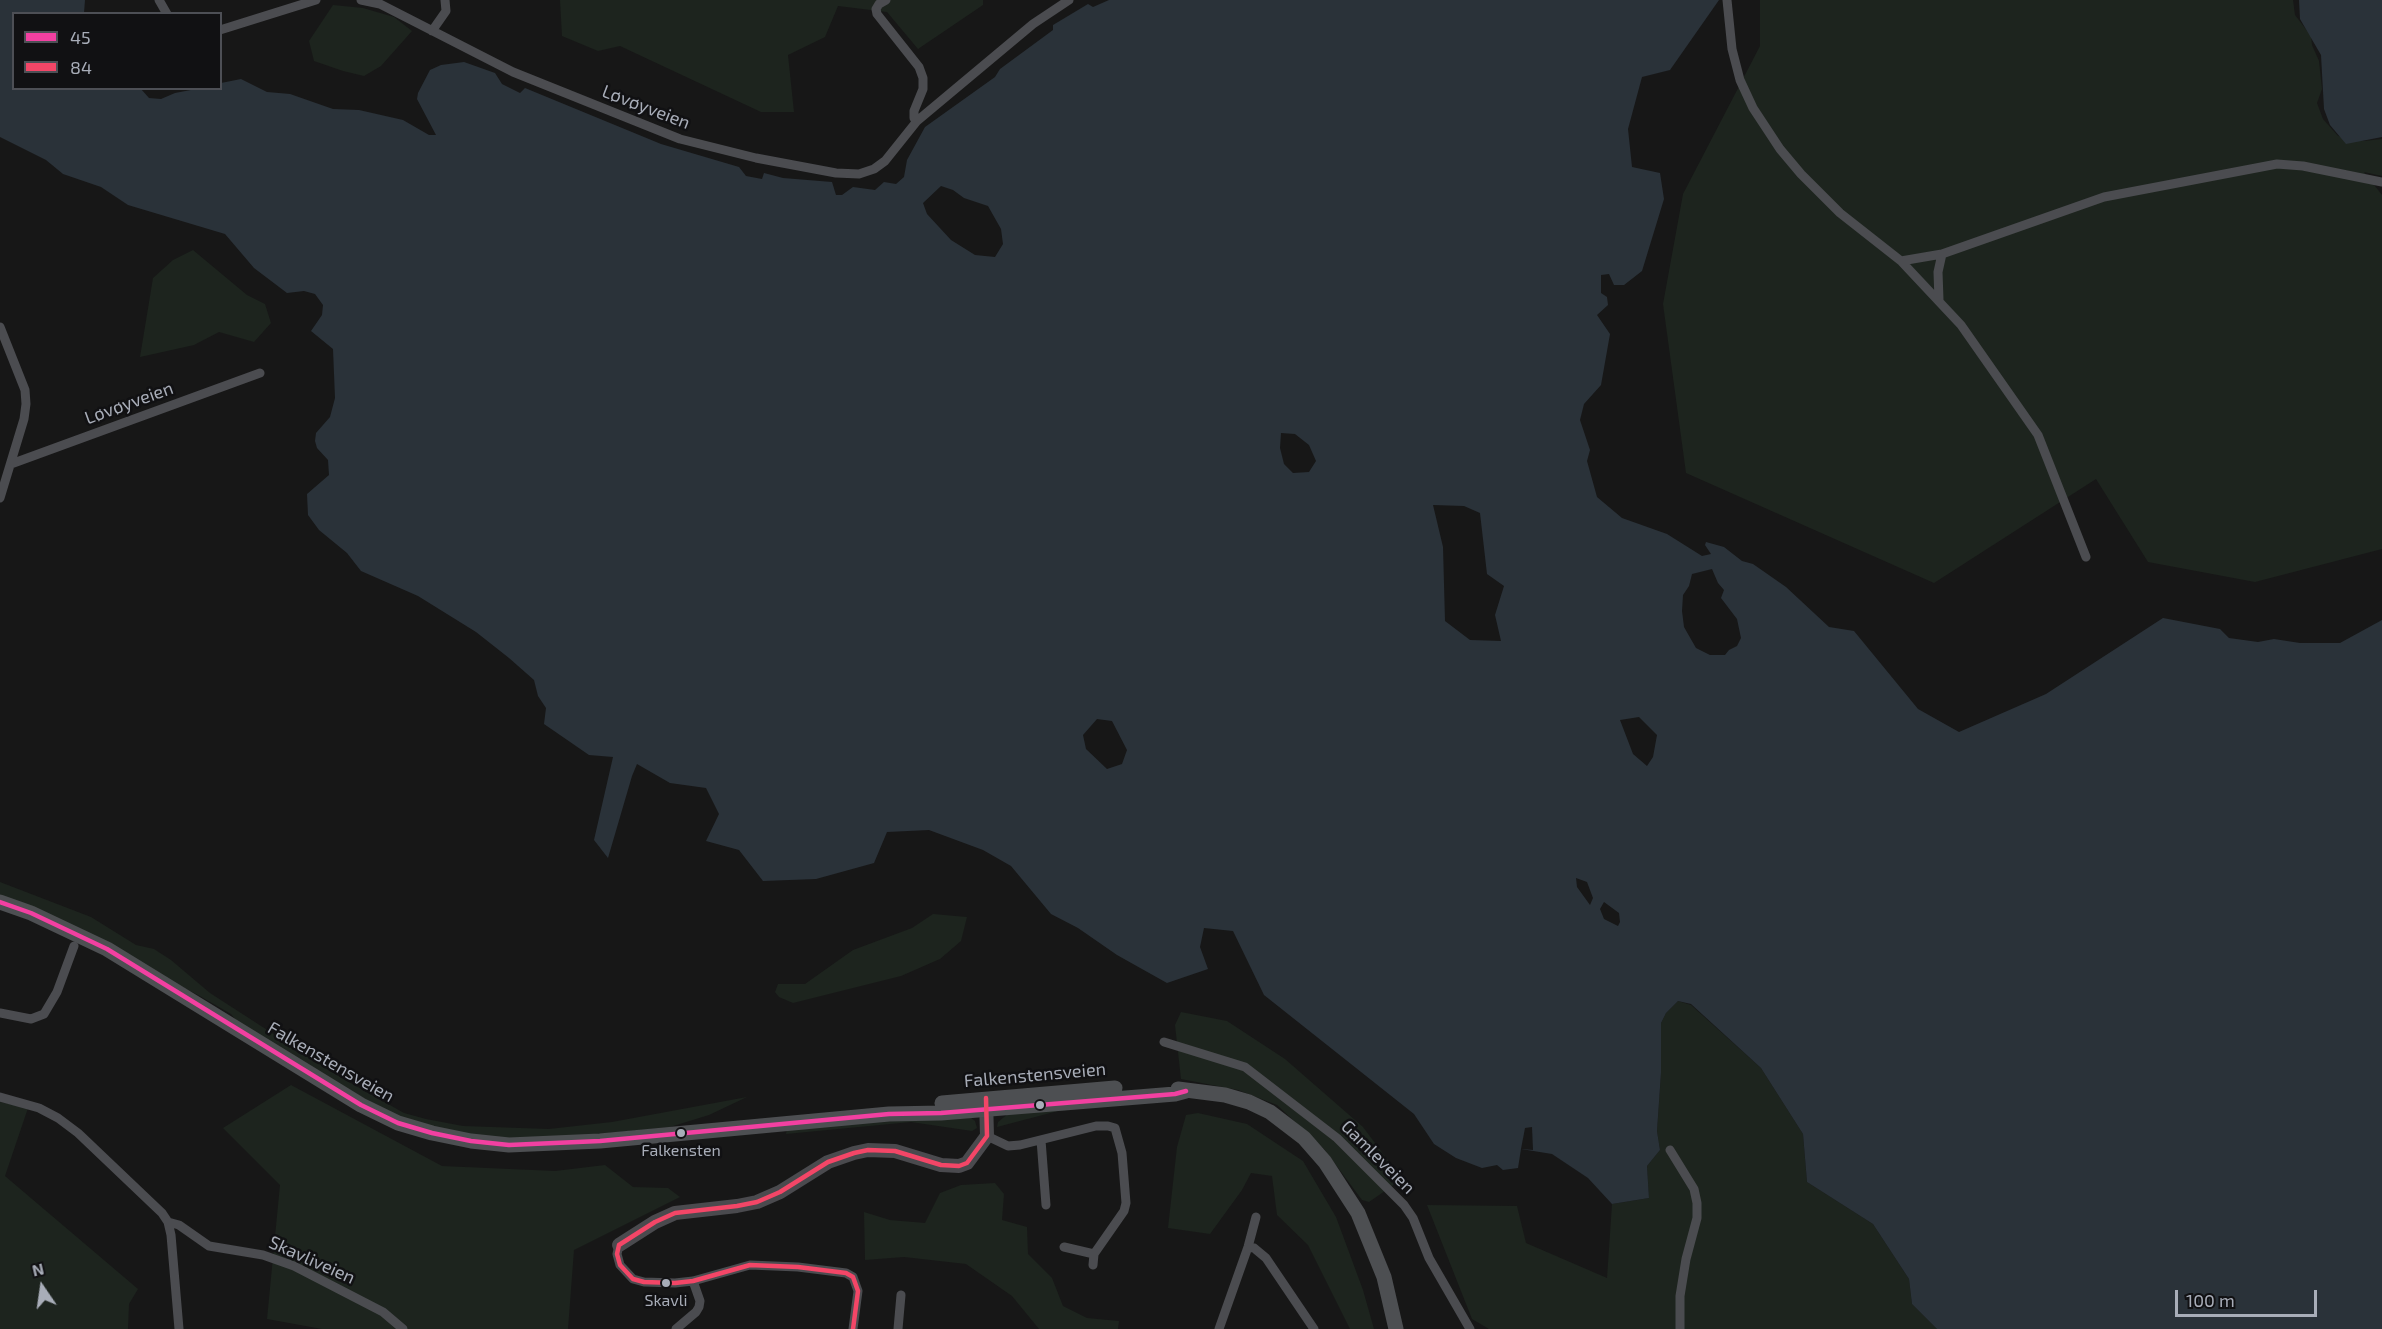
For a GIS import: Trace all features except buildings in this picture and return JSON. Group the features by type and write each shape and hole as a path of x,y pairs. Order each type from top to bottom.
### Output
{"main road":[{"name":"Falkenstensveien","path":"0,902 107,949 361,1105 398,1123 471,1141 509,1145 546,1144 889,1114 928,1105 986,1103 1133,1087 1225,1095 1249,1102 1270,1112 1304,1138 1325,1162 1358,1213 1373,1247 1384,1277 1396,1329"}],"street":[{"path":"222,29 316,0"},
{"name":"Løvøyveien","path":"360,0 380,4 513,72 680,139 756,158 836,173 859,174 874,169 885,161 916,121 1033,24 1069,0"},
{"path":"432,31 446,11 445,0"},
{"name":"Løvøyveien","path":"886,0 879,3 876,9 877,14 919,67 923,78 923,89 914,111 916,121"},
{"path":"1727,0 1732,50 1740,80 1753,108 1769,133 1801,174 1826,200 1902,261 1961,325 2038,435 2086,557"},
{"path":"1902,261 1942,254 2104,197 2277,164 2302,166 2382,182"},
{"path":"1939,300 1938,272 1942,254"},
{"path":"0,327 25,390 26,404 0,498"},
{"name":"Løvøyveien","path":"10,464 260,373"},
{"path":"0,1013 31,1019 44,1014 57,992 74,946"},
{"name":"Gamleveien","path":"1164,1042 1245,1067 1337,1138 1404,1205 1413,1218 1429,1258 1470,1329"},
{"name":"Skavliveien","path":"0,1097 39,1108 58,1118 78,1133 144,1194 168,1222 179,1225 209,1246 263,1255 294,1266 383,1312 403,1329"},
{"path":"853,1329 858,1291 853,1277 846,1273 798,1267 750,1265 693,1281 644,1282 633,1279 620,1265 619,1245 675,1213 737,1206 768,1198 828,1162 868,1150 895,1151 941,1165 959,1166 967,1163 975,1156 987,1136 986,1103"},
{"path":"987,1136 1008,1146 1096,1126 1115,1128 1122,1153 1126,1203 1124,1211 1094,1254 1093,1265"},
{"path":"1041,1140 1046,1205"},
{"path":"1670,1150 1694,1189 1697,1203 1697,1218 1686,1259 1680,1296 1680,1329"},
{"path":"1219,1329 1248,1247 1256,1217"},
{"path":"168,1222 174,1262 179,1329"},
{"path":"1064,1247 1094,1254"},
{"path":"1248,1247 1254,1248 1266,1258 1314,1329"},
{"path":"676,1329 696,1312 699,1306 700,1301 693,1281"},
{"path":"898,1329 902,1295"}],"shaded area":[{"path":"0,0 85,0 84,12 12,12 12,90 142,90 149,98 161,99 191,90 222,90 222,83 241,79 267,92 290,94 333,109 359,110 403,120 429,135 436,135 417,99 418,93 430,70 441,65 464,62 495,73 502,84 520,93 525,88 661,144 739,167 746,176 762,179 764,173 783,178 832,182 836,195 842,195 853,187 875,190 884,182 896,184 904,177 907,160 925,127 995,77 1000,69 1053,30 1053,25 1088,4 1093,7 1109,0 1719,0 1670,70 1642,77 1628,129 1632,167 1660,173 1664,199 1642,271 1624,285 1614,285 1609,274 1601,275 1601,293 1607,297 1608,305 1597,315 1610,334 1601,385 1584,404 1580,420 1590,450 1587,461 1597,497 1622,518 1667,534 1702,556 1711,554 1705,545 1706,542 1724,547 1742,561 1753,564 1786,587 1829,627 1854,631 1918,709 1959,732 2046,694 2163,618 2220,629 2229,638 2258,642 2274,639 2300,643 2340,643 2382,620 2382,1329 1937,1329 1912,1304 1909,1279 1873,1224 1807,1182 1803,1134 1761,1068 1691,1004 1678,1001 1666,1013 1661,1023 1661,1073 1657,1131 1660,1150 1647,1166 1649,1198 1612,1204 1588,1178 1552,1154 1521,1149 1518,1168 1503,1170 1497,1165 1482,1168 1456,1158 1434,1144 1414,1114 1264,995 1233,931 1204,928 1200,947 1208,969 1167,983 1051,914 1011,866 983,850 929,830 887,832 874,863 816,879 763,881 739,850 706,841 719,814 706,788 670,783 637,764 608,858 594,840 613,757 589,755 544,724 546,708 538,696 534,680 476,632 418,596 361,571 347,553 319,530 308,515 307,494 329,475 328,460 317,448 315,441 316,433 330,417 335,398 333,349 311,331 322,315 323,305 315,294 304,291 287,293 254,268 225,234 128,205 101,187 63,174 46,160 0,137","holes":["941,186 953,190 964,198 988,206 1001,229 1003,244 995,257 975,255 951,240 927,214 923,203","1281,433 1295,434 1309,445 1316,461 1309,472 1293,473 1284,464 1280,448","1433,505 1464,506 1480,513 1487,574 1504,586 1495,615 1501,641 1470,640 1445,621 1443,547","1712,569 1724,590 1721,598 1737,619 1741,638 1737,646 1725,655 1710,655 1696,648 1684,627 1683,595 1689,586 1692,574","1639,717 1657,735 1653,757 1647,766 1633,754 1620,720","1097,719 1112,721 1127,750 1122,764 1107,769 1086,749 1083,735","1576,878 1587,882 1593,898 1590,905 1577,887","1604,902 1619,913 1618,926 1604,919 1600,909"]},
{"path":"560,0 983,0 983,5 918,49 887,12 838,6 825,37 788,55 794,112 761,112 620,46 598,51 562,36"},
{"path":"1760,0 2293,0 2295,15 2311,36 2319,61 2322,89 2317,103 2323,119 2338,136 2364,141 2382,139 2382,176 2364,172 2382,195 2382,549 2255,582 2148,562 2096,479 1934,583 1686,473 1663,304 1683,194 1760,46"},
{"path":"2299,0 2382,0 2382,137 2346,144 2330,125 2324,109 2321,55 2300,19"},
{"path":"333,5 363,8 394,17 412,31 381,66 364,76 343,71 314,61 309,41"},
{"path":"193,250 247,295 265,304 271,323 254,342 219,332 194,345 140,357 153,278 173,260"},
{"path":"0,882 91,917 136,945 154,949 171,960 210,993 340,1077 404,1113 463,1126 549,1129 612,1122 747,1097 709,1115 670,1127 526,1141 462,1135 390,1114 239,1024 231,1014 198,995 0,895"},
{"path":"933,914 967,917 961,941 940,959 901,976 793,1003 779,997 775,992 778,984 805,984 853,950 912,928"},
{"path":"1678,1001 1691,1005 1761,1068 1803,1134 1807,1182 1873,1224 1909,1279 1912,1304 1937,1329 1489,1329 1472,1319 1427,1205 1517,1206 1526,1243 1607,1278 1612,1204 1649,1198 1647,1166 1660,1150 1657,1131 1661,1073 1661,1023 1666,1013"},
{"path":"1181,1012 1227,1021 1285,1059 1363,1127 1402,1179 1369,1202 1362,1200 1324,1149 1277,1105 1238,1090 1181,1079 1175,1025"},
{"path":"291,1085 442,1166 555,1171 605,1165 633,1187 668,1188 680,1197 574,1250 568,1329 322,1329 267,1319 280,1185 223,1128"},
{"path":"0,1102 28,1108 5,1176 138,1289 129,1304 128,1329 0,1329"},
{"path":"1079,1109 1058,1111 997,1127 998,1122 1009,1113"},
{"path":"1198,1113 1247,1124 1303,1161 1336,1217 1363,1290 1374,1329 1350,1329 1308,1245 1277,1215 1272,1176 1251,1173 1242,1190 1210,1234 1168,1228 1177,1147 1186,1115"},
{"path":"955,1115 970,1117 975,1121 977,1128 972,1131 911,1122 786,1134 787,1129"},
{"path":"995,1183 1004,1194 1002,1220 1027,1227 1028,1254 1052,1278 1063,1306 1087,1318 1119,1321 1118,1329 1039,1329 1012,1296 966,1264 904,1257 865,1260 864,1212 890,1220 925,1223 940,1193 961,1185"}],"pier":[{"path":"1532,1127 1533,1150 1521,1149 1525,1128"}],"transit line":[{"name":"45","path":"0,902 31,913 107,949 361,1105 398,1123 471,1141 509,1145 600,1141 889,1114 941,1113 1175,1094 1186,1091"},
{"name":"84","path":"853,1329 858,1291 853,1277 846,1273 798,1267 750,1265 693,1281 644,1282 633,1279 620,1265 617,1254 619,1245 655,1222 675,1213 757,1202 780,1192 828,1162 854,1153 868,1150 895,1151 941,1165 959,1166 967,1163 987,1136 986,1098"}],"place":[{"name":"Falkensten","path":"681,1133"},
{"name":"Skavli","path":"666,1283"}]}
